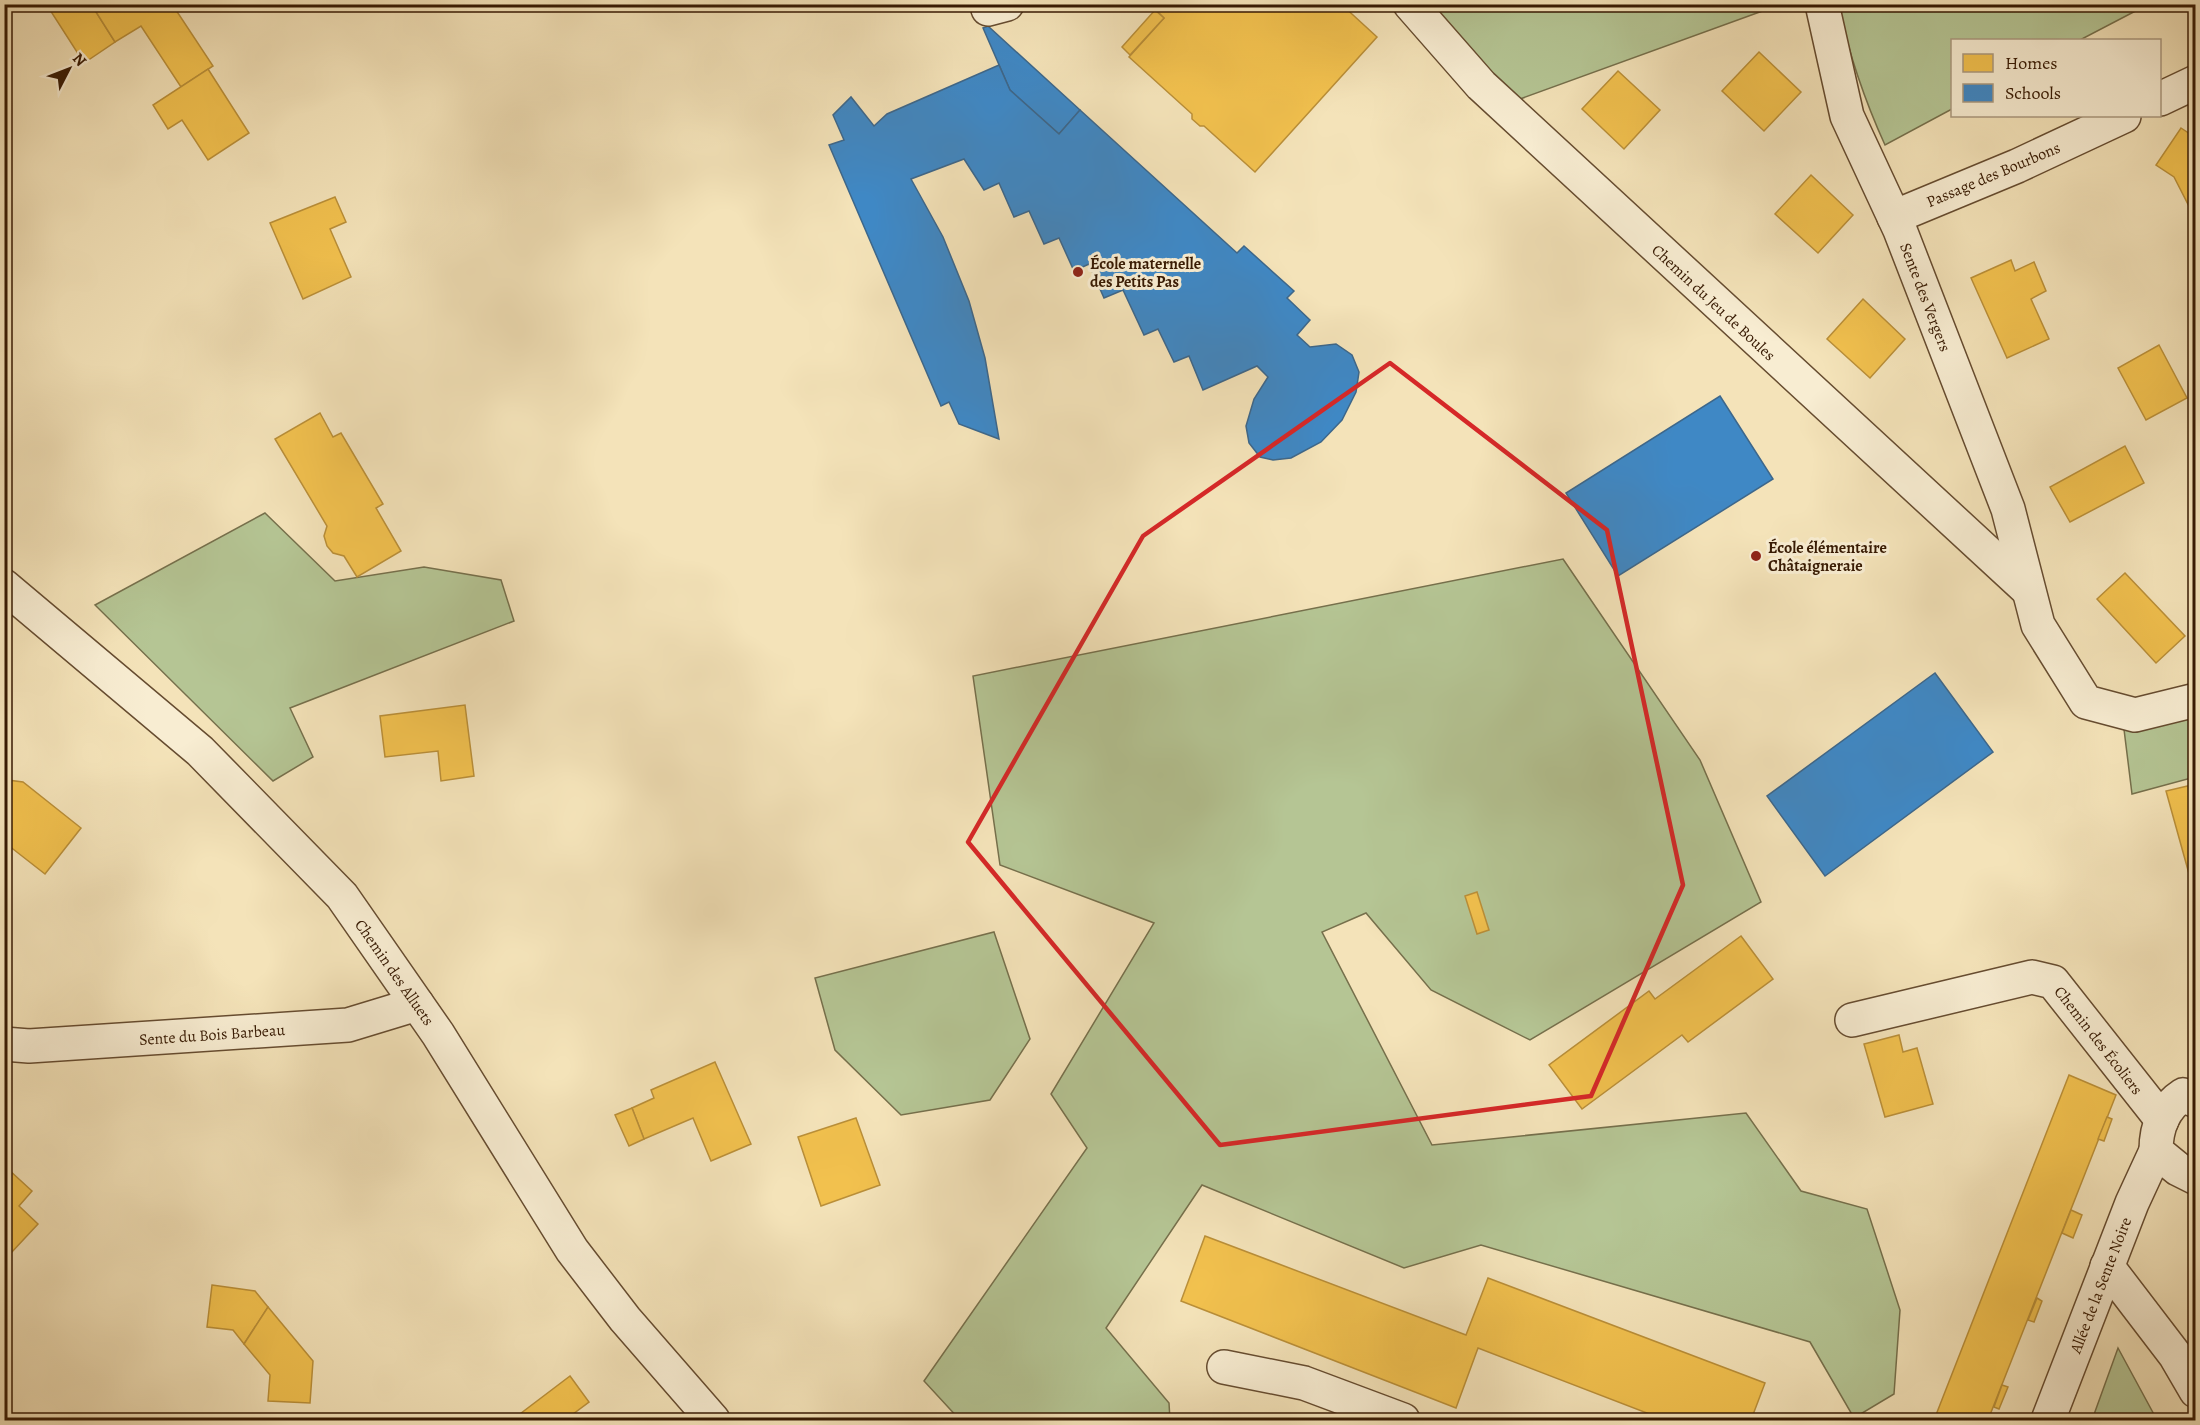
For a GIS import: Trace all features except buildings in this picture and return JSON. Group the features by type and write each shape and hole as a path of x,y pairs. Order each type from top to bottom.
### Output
{"street":[{"name":"Chemin du Jeu de Boules","path":"1410,4 1490,93 2028,590"},
{"name":"Sente des Vergers","path":"1822,4 1847,116 1894,217 2008,509 2038,625 2086,702 2134,715 2196,700"},
{"path":"2161,99 2196,82"},
{"name":"Passage des Bourbons","path":"1894,217 2017,166 2122,117"},
{"name":"Chemin des Alluets","path":"4,586 200,751 342,896 417,1004 572,1250 625,1319 713,1420"},
{"name":"Chemin des Écoliers","path":"1852,1020 2032,976 2053,982 2159,1135 2178,1169 2196,1178"},
{"name":"Sente du Bois Barbeau","path":"4,1044 29,1046 348,1025 417,1004"},
{"name":"Allée de la Sente Noire","path":"2048,1420 2170,1104 2183,1095 2196,1101"},
{"path":"2107,1266 2175,1356 2196,1391"},
{"path":"1224,1367 1304,1383 1403,1420"}],"highlighted area":[{"path":"1390,363 1607,530 1683,885 1591,1096 1220,1145 968,842 1143,536"}],"green space":[{"path":"1429,5 1779,5 1509,103"},
{"path":"1838,5 2147,5 2082,39 1951,39 1951,110 1885,145 1870,111"},
{"path":"265,513 335,581 424,567 501,580 514,621 290,708 313,757 273,781 95,605"},
{"path":"1563,559 1700,760 1761,902 1530,1040 1431,990 1366,913 1322,932 1432,1145 1746,1113 1801,1191 1867,1209 1900,1310 1894,1394 1854,1418 1810,1342 1481,1245 1404,1268 1202,1185 1106,1328 1169,1403 1170,1420 960,1420 924,1381 1087,1148 1051,1094 1154,923 1000,865 973,676"},
{"path":"2195,688 2195,777 2132,794 2121,705"},
{"path":"994,932 1030,1039 990,1100 901,1115 835,1050 815,978"},
{"path":"2118,1348 2157,1420 2092,1420"}],"place":[{"name":"École maternelle des Petits Pas","path":"1078,272"},
{"name":"École élémentaire Châtaigneraie","path":"1756,556"}]}
